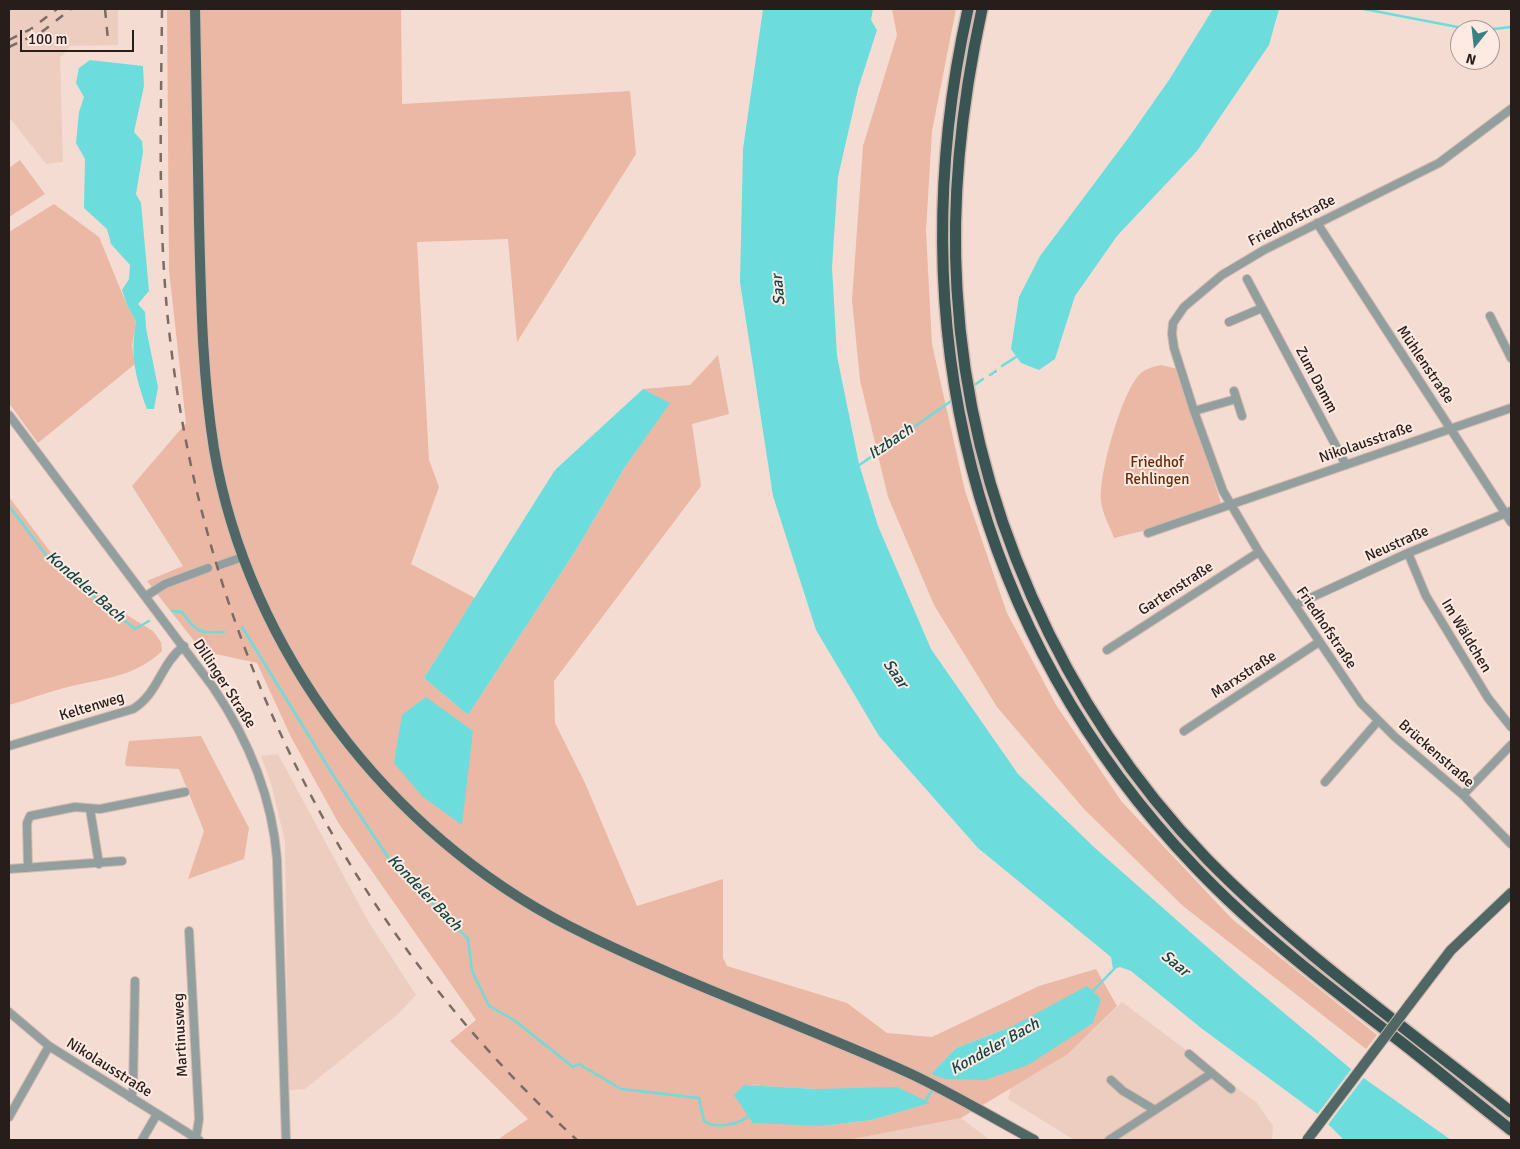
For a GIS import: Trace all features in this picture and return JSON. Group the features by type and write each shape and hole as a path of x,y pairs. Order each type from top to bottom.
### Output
{"highway":[{"path":"968,9 952,86 942,194 942,292 955,394 974,476 1004,568 1033,632 1070,703 1110,763 1136,798 1196,868 1288,953 1511,1130"},
{"path":"982,9 966,88 956,194 957,291 961,334 969,391 988,473 1018,563 1042,618 1069,672 1105,732 1147,790 1207,858 1298,942 1511,1112"}],"main road":[{"path":"195,9 202,345 212,436 230,512 244,557 270,618 288,654 322,707 376,776 398,800 462,857 527,902 565,924 627,954 914,1076 1034,1140"},
{"path":"1307,1140 1451,950 1511,893"}],"street":[{"name":"Friedhofstraße","path":"1378,721 1362,703 1319,642 1229,504 1194,411 1174,348 1172,334 1177,315 1222,275 1264,250 1439,163 1511,109"},
{"name":"Mühlenstraße","path":"1317,223 1342,266 1508,512 1511,522"},
{"name":"Zum Damm","path":"1247,279 1346,465"},
{"path":"1229,322 1262,308"},
{"path":"1490,316 1511,358"},
{"path":"1194,411 1235,395 1242,416"},
{"name":"Nikolausstraße","path":"1148,532 1511,408"},
{"name":"Dillinger Straße","path":"9,415 184,646 238,726 260,778 274,830 278,884 286,1140"},
{"name":"Neustraße","path":"1295,605 1408,553 1508,512"},
{"name":"Gartenstraße","path":"1107,650 1259,552"},
{"name":"Im Wäldchen","path":"1408,553 1426,596 1488,698 1511,727"},
{"path":"220,565 237,559"},
{"path":"146,596 165,584 208,568"},
{"name":"Marxstraße","path":"1184,731 1319,642"},
{"name":"Keltenweg","path":"9,746 133,709 149,698 168,660 184,646"},
{"name":"Brückenstraße","path":"1325,782 1378,721 1463,795 1511,844"},
{"path":"1463,795 1511,745"},
{"path":"28,868 28,818 35,814 75,807 100,809 185,792"},
{"path":"90,809 98,864"},
{"path":"9,869 122,861"},
{"name":"Martinusweg","path":"189,931 199,1119 197,1139"},
{"path":"130,1098 133,1090 135,981"},
{"name":"Nikolausstraße","path":"9,1012 49,1046 197,1139"},
{"path":"9,1117 49,1046"},
{"path":"1189,1054 1232,1089"},
{"path":"1109,1140 1212,1073"},
{"path":"1112,1080 1122,1091 1155,1110"},
{"path":"142,1140 157,1114"}],"shaded area":[{"path":"9,9 118,9 118,45 70,46 60,58 63,162 46,164 9,117"},
{"path":"278,754 368,921 416,995 398,1014 305,1089 288,1090 285,842 271,783 261,756"},
{"path":"1122,1002 1257,1103 1273,1126 1272,1140 1074,1140 1008,1099 1011,1088 1068,1054"},
{"path":"961,1118 990,1140 848,1140"}],"green space":[{"path":"167,9 401,9 402,104 630,91 636,154 517,342 508,239 417,242 429,460 439,487 411,564 475,598 424,678 468,715 576,550 625,467 669,403 643,389 690,385 718,355 729,414 692,424 701,486 554,681 555,723 585,783 637,906 723,879 723,958 727,966 847,1003 887,1033 932,1037 1039,986 1096,969 1117,1006 1068,1054 961,1118 848,1140 501,1140 500,1138 528,1119 450,1041 476,1020 339,824 291,737 257,663 202,651 147,581 183,566 132,486 186,423 169,270","holes":["1013,1026 931,1074 956,1048","744,1085 817,1089 929,1103 872,1120 823,1126"]},
{"path":"892,9 956,9 932,131 926,231 932,344 965,491 1007,613 1056,705 1122,802 1232,919 1377,1035 1366,1049 1183,906 1084,809 997,707 934,605 888,497 860,380 852,300 863,146 897,35"},
{"path":"20,160 45,194 9,217 9,168"},
{"path":"54,204 99,237 127,305 136,321 132,346 135,364 38,443 9,403 9,232"},
{"name":"Friedhof Rehlingen","path":"1161,365 1178,369 1221,503 1147,530 1114,538 1104,515 1101,501 1103,473 1107,455 1124,401 1131,387 1140,374"},
{"path":"9,497 55,558 117,609 153,631 161,642 162,651 151,660 128,672 64,688 9,705"},
{"path":"201,736 249,828 244,859 188,879 204,831 179,769 126,766 125,763 129,741"}],"water":[{"name":"Saar","path":"763,9 873,9 871,20 877,30 858,89 838,177 832,267 837,356 859,464 878,526 931,649 1018,774 1095,848 1240,976 1351,1069 1451,1140 1344,1140 1319,1115 1201,1028 1131,971 1120,967 1113,969 1111,957 978,848 879,736 816,630 773,496 740,282 743,149"},
{"path":"1213,9 1279,9 1269,45 1197,151 1117,236 1075,296 1055,359 1039,370 1021,363 1011,349 1019,297 1040,256 1169,80"},
{"path":"90,60 143,66 144,86 134,132 142,141 143,152 136,194 141,203 149,291 138,304 145,312 146,328 158,387 154,409 147,409 139,386 134,356 136,321 127,305 122,290 129,279 130,265 111,244 107,229 84,208 85,159 76,143 79,112 84,97 76,83 79,68"},
{"path":"643,389 670,403 625,467 576,550 468,715 424,678 555,470"},
{"path":"426,697 473,731 462,825 423,797 394,763 402,715"},
{"path":"1087,986 1101,999 1093,1023 1028,1065 985,1080 946,1079 931,1074 956,1048 1013,1026"},
{"path":"744,1085 817,1089 897,1087 930,1103 872,1120 823,1126 753,1123 734,1095"}],"pier":[{"path":"1353,1067 1365,1076 1327,1126 1316,1116"}],"waterway":[{"name":"Itzbach","path":"1364,9 1450,26"},
{"name":"Itzbach","path":"1500,28 1511,27"},
{"name":"Itzbach","path":"1002,366 1016,357"},
{"name":"Itzbach","path":"990,375 996,371"},
{"name":"Itzbach","path":"976,384 983,379"},
{"name":"Itzbach","path":"858,466 954,399"},
{"name":"Kondeler Bach","path":"9,506 52,563 135,629 149,621"},
{"name":"Kondeler Bach","path":"172,611 182,612 191,624 199,630 204,632 224,632"},
{"name":"Kondeler Bach","path":"242,627 333,775 388,857 468,939 472,971 489,1006 514,1020 573,1067 579,1064 621,1089 699,1098 704,1121 714,1125 727,1125 740,1121 750,1115"},
{"name":"Kondeler Bach","path":"1091,993 1115,968"},
{"name":"Kondeler Bach","path":"925,1101 934,1088"}],"railway":[{"path":"9,40 31,29 57,9"},
{"path":"9,47 43,31 71,9"},
{"path":"105,9 108,40"},
{"path":"162,9 162,221 171,347 190,460 218,570 256,677 303,780 359,879 423,972 496,1059 577,1140"}]}
